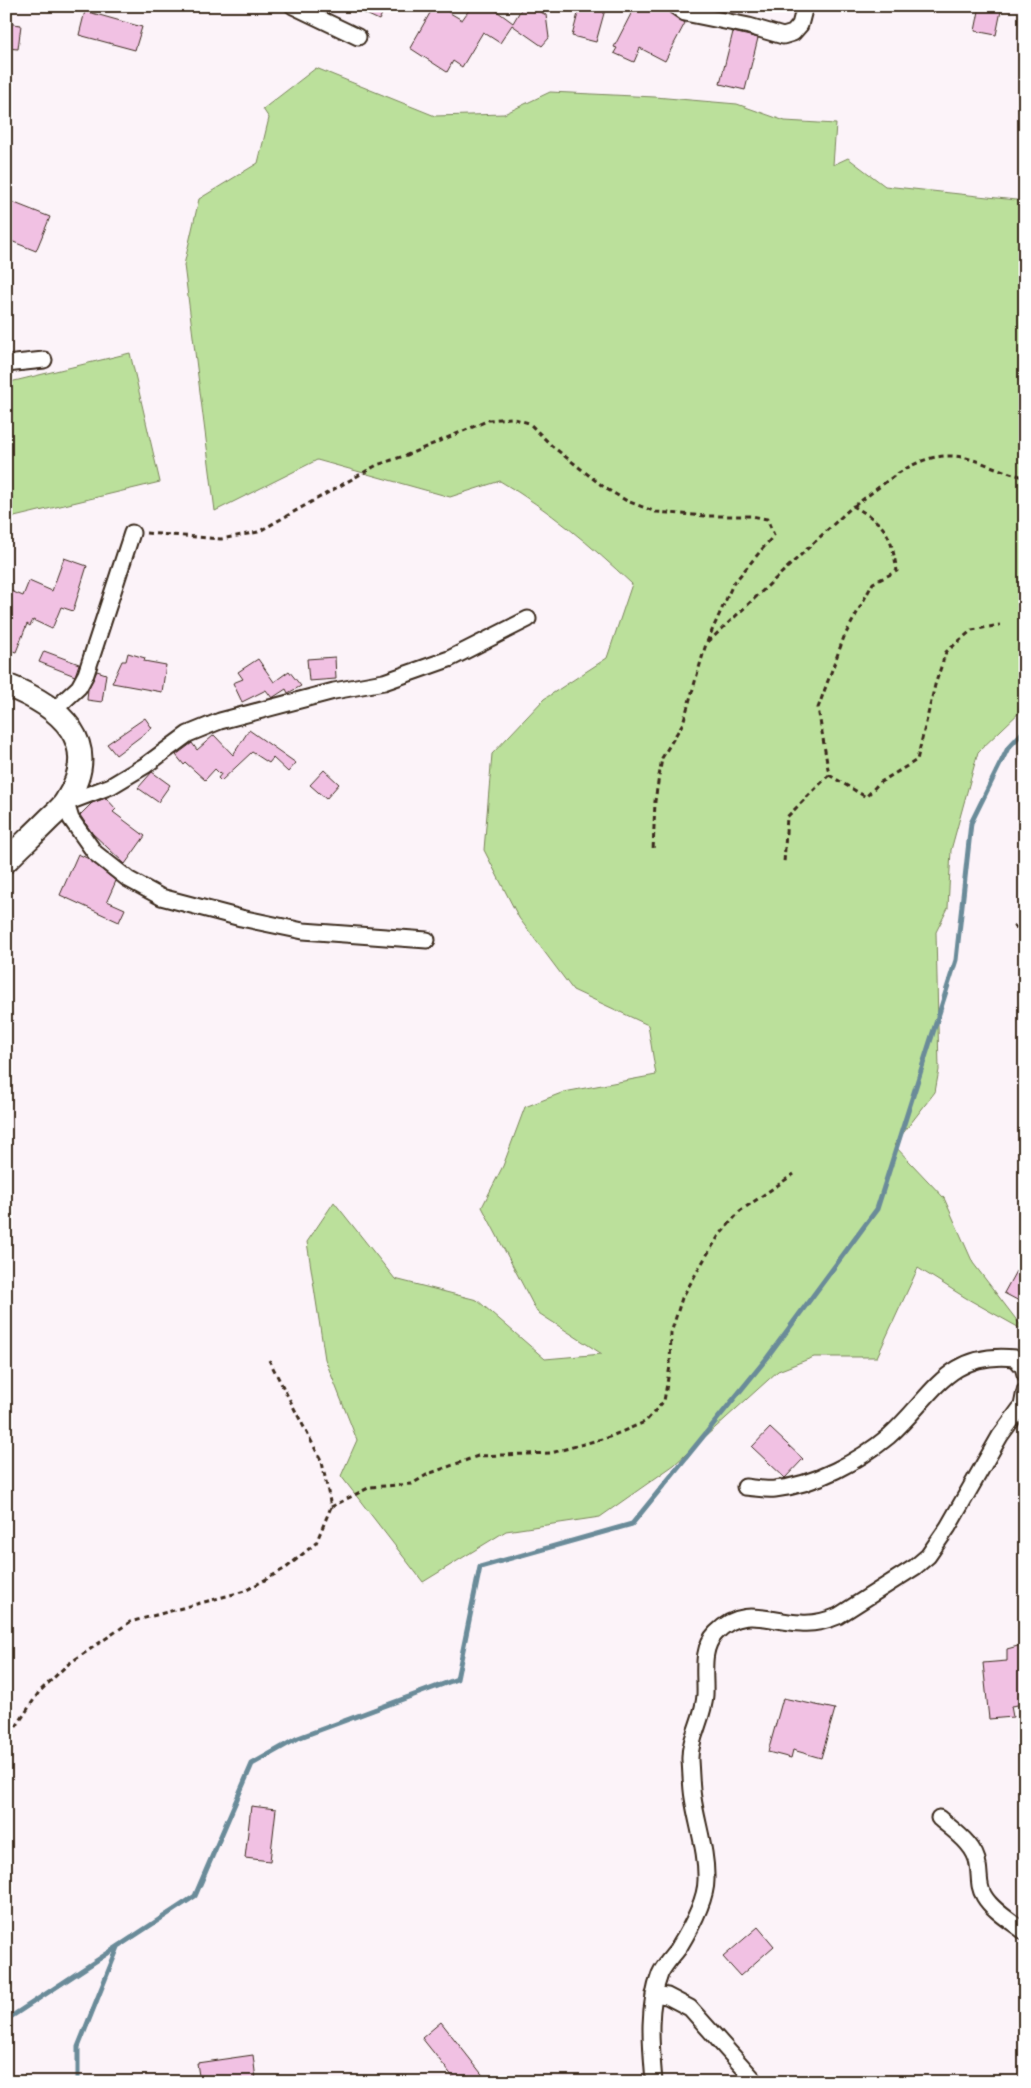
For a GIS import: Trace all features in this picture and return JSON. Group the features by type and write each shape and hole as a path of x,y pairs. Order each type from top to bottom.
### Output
{"main road":[{"path":"6,685 30,694 68,724 80,746 82,764 79,777 66,803 6,861"}],"street":[{"path":"293,6 358,37"},
{"path":"675,6 686,13 749,26 783,36 793,33 800,25 804,6"},
{"path":"6,364 44,360"},
{"path":"53,711 79,687 86,674 132,533"},
{"path":"427,940 303,931 240,918 161,896 128,878 95,853 71,819 66,803 111,786 146,765 188,734 220,721 334,690 384,682 449,659 528,619"},
{"path":"745,1487 775,1489 802,1483 861,1456 888,1436 934,1387 961,1367 977,1359 1001,1356 1015,1358 1023,1367 1025,1374"},
{"path":"654,2082 650,2033 654,1994 661,1971 678,1949 695,1919 706,1882 705,1851 693,1797 690,1758 692,1744 702,1718 706,1655 713,1635 733,1620 747,1617 771,1617 802,1624 826,1620 845,1612 916,1567 928,1556 948,1527 1000,1436 1022,1406 1025,1391"},
{"path":"939,1818 964,1839 974,1852 978,1864 980,1888 986,1900 1025,1932"},
{"path":"654,1994 667,1996 690,2008 756,2082"}],"path":[{"path":"132,533 221,539 258,532 377,465 407,455 489,420 511,418 529,422 552,446 605,488 627,501 656,512 706,516 752,516 767,520 774,535 734,584 706,644 683,723 662,758 655,801 653,852"},
{"path":"706,644 853,506 909,466 933,456 965,458 1025,477"},
{"path":"828,775 818,708 844,637 873,584 897,571 890,538 872,517 853,506"},
{"path":"828,775 866,798 879,783 917,760 935,685 946,652 972,630 1000,625"},
{"path":"784,864 787,817 828,775"},
{"path":"1013,925 1025,935"},
{"path":"330,1507 370,1487 412,1484 428,1474 478,1456 551,1453 609,1437 644,1422 664,1402 670,1366 671,1333 682,1298 705,1258 718,1237 740,1211 794,1174"},
{"path":"6,1742 39,1692 67,1665 130,1622 245,1590 286,1568 316,1544 330,1507 322,1462 269,1360"}],"green space":[{"path":"316,68 435,116 504,114 550,92 655,97 737,104 785,121 836,124 833,165 848,158 885,186 1025,201 1025,707 978,752 951,850 948,908 936,932 939,1070 935,1092 894,1145 944,1198 973,1263 1025,1331 918,1268 877,1357 814,1357 778,1371 674,1465 600,1517 506,1531 423,1582 341,1476 357,1440 325,1359 307,1242 334,1202 395,1279 477,1300 545,1359 602,1354 537,1312 482,1207 503,1166 525,1107 564,1092 656,1075 648,1025 573,990 519,918 484,850 492,754 544,699 607,658 632,584 569,529 500,481 450,497 317,460 215,511 184,265 199,199 258,163 269,118 263,109"},
{"path":"130,353 160,482 6,519 6,383"}],"building":[{"path":"349,6 386,6 379,20"},
{"path":"434,6 438,6 462,20 472,6 490,6 513,23 523,6 530,6 546,15 549,38 542,46 512,25 500,43 483,32 462,67 453,61 447,72 410,48"},
{"path":"580,6 606,6 596,42 572,36"},
{"path":"635,6 662,6 685,23 665,61 640,48 634,62 614,53 617,48 614,47"},
{"path":"980,6 1002,6 996,35 975,31"},
{"path":"85,11 142,27 135,50 79,35"},
{"path":"6,23 21,25 18,49 6,48"},
{"path":"733,32 758,38 745,90 720,84"},
{"path":"12,202 50,217 36,251 6,239 6,217"},
{"path":"64,558 87,566 73,611 61,607 52,629 33,620 30,626 27,624 16,652 6,649 6,589 23,596 29,581 52,591"},
{"path":"44,651 79,664 75,676 39,662"},
{"path":"128,653 145,658 144,661 166,665 162,692 112,683 122,661 126,661"},
{"path":"335,657 336,679 309,681 307,659"},
{"path":"258,659 274,682 289,671 301,686 288,693 286,689 272,698 266,690 242,702 233,683 243,679 238,672"},
{"path":"97,671 106,674 102,702 87,700 88,689"},
{"path":"145,718 152,728 116,755 107,744"},
{"path":"249,730 296,763 288,772 273,758 269,763 252,752 221,781 218,778 222,773 220,774 215,769 205,780 186,763 184,765 176,755 192,743 197,750 214,735 233,755"},
{"path":"324,770 339,784 326,799 310,785"},
{"path":"152,772 170,785 158,802 138,788"},
{"path":"106,798 116,809 113,812 145,836 125,864 92,833 80,815 92,803"},
{"path":"78,854 87,858 116,881 107,901 125,909 119,922 60,895"},
{"path":"1016,1271 1025,1275 1025,1304 1004,1293"},
{"path":"770,1428 803,1459 785,1478 752,1447"},
{"path":"1025,1644 1025,1704 1011,1706 1013,1717 989,1719 983,1663 1007,1661 1007,1649"},
{"path":"783,1698 835,1709 821,1758 793,1750 791,1758 768,1752"},
{"path":"251,1806 276,1809 270,1861 245,1858"},
{"path":"758,1927 774,1946 740,1976 723,1957"},
{"path":"441,2022 488,2082 457,2082 422,2038"},
{"path":"253,2055 256,2080 200,2082 197,2063"}],"waterway":[{"path":"6,2020 195,1896 252,1764 298,1738 457,1679 480,1567 632,1524 767,1358 877,1209 956,960 971,823 1008,748 1025,730"},
{"path":"78,2082 78,2047 118,1947"}]}
